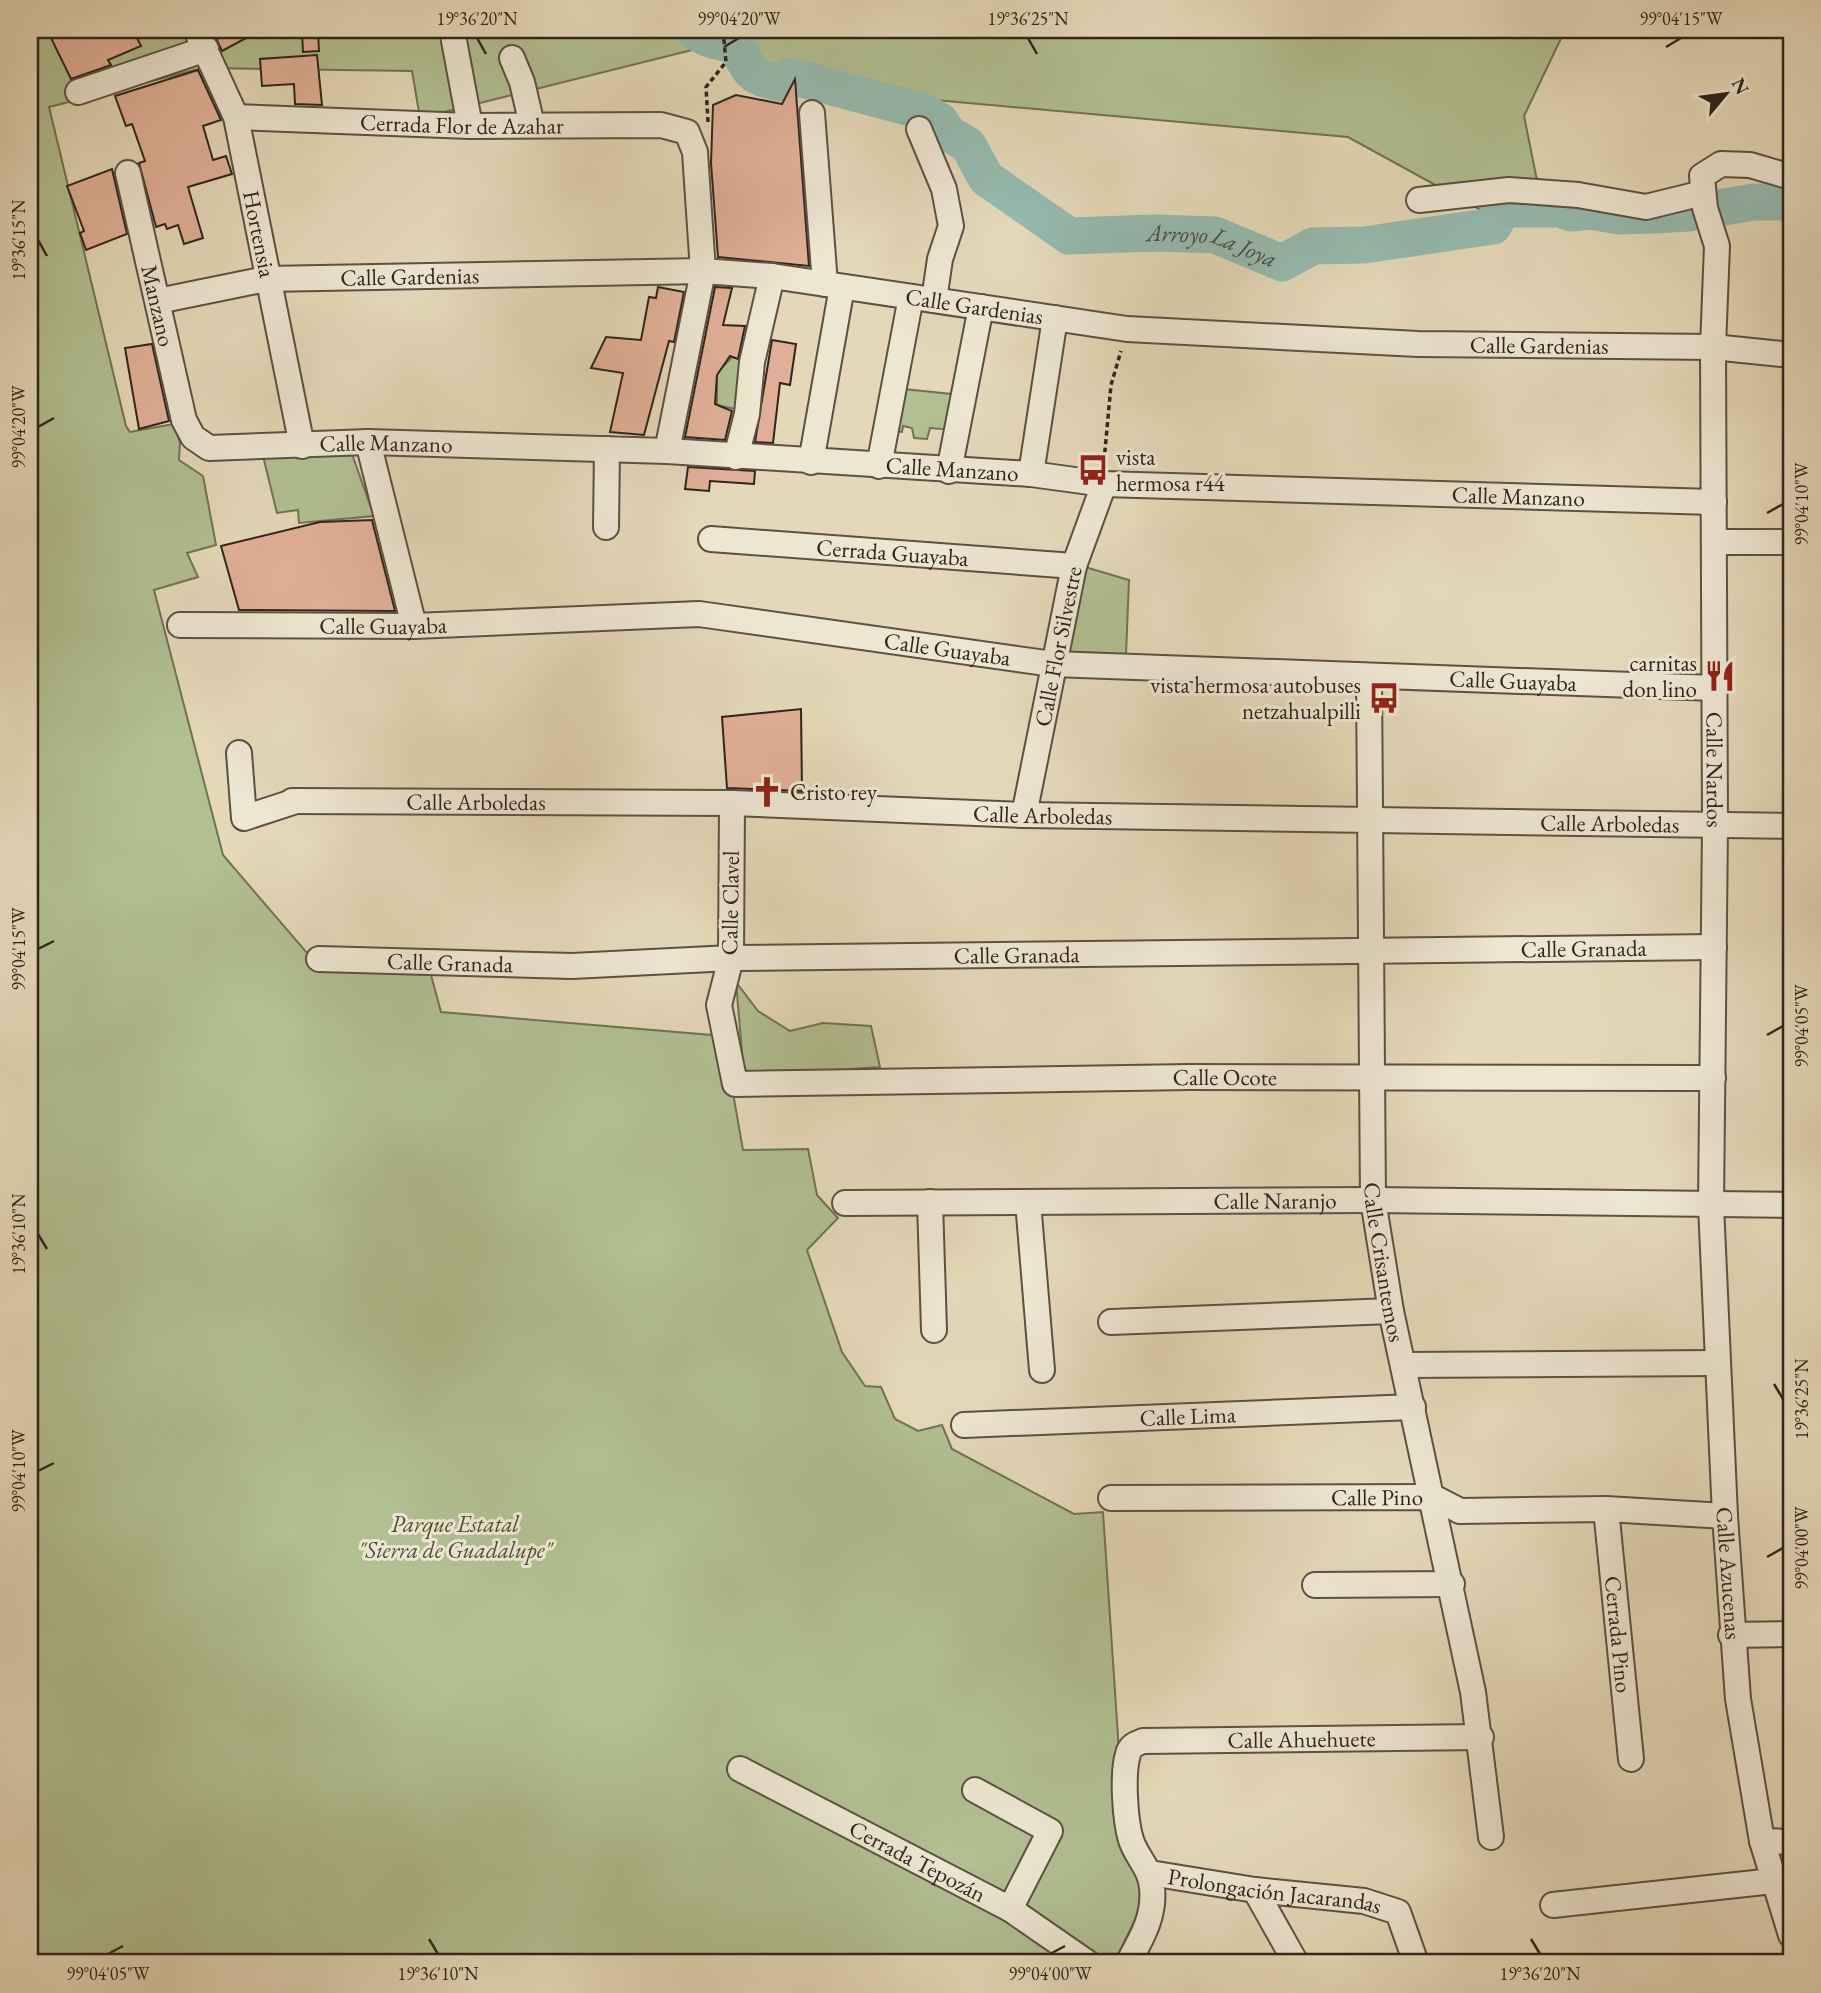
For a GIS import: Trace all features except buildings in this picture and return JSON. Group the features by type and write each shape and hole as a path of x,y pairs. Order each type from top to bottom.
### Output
{"street":[{"path":"452,30 470,126"},
{"path":"78,92 201,39"},
{"name":"Hortensia","path":"201,39 236,117 266,279 302,446"},
{"path":"512,58 522,82 532,125"},
{"path":"811,462 834,286 813,113"},
{"name":"Cerrada Flor de Azahar","path":"236,117 470,126 662,125 697,129"},
{"path":"667,451 703,271 695,152 697,129"},
{"path":"879,466 923,298 951,226 944,189 919,129"},
{"path":"1419,200 1509,190 1578,195 1646,207 1704,201 1702,176 1721,164 1750,165 1791,177"},
{"name":"Manzano","path":"128,173 184,420 193,438"},
{"name":"Calle Nardos","path":"1704,201 1717,246 1713,347 1715,826 1712,1205"},
{"name":"Calle Gardenias","path":"158,301 266,279 703,271 772,276 1127,329 1418,344 1713,347 1791,355"},
{"path":"736,457 747,414 752,362 772,276"},
{"path":"949,471 981,307"},
{"path":"1031,474 1055,318"},
{"name":"Calle Manzano","path":"193,438 209,447 368,442 667,451 949,471 1031,474 1104,484 1714,502"},
{"path":"368,442 414,626"},
{"path":"606,527 607,449"},
{"name":"Calle Flor Silvestre","path":"1024,815 1074,566 1104,484"},
{"name":"Cerrada Guayaba","path":"711,539 1074,566"},
{"path":"1714,542 1791,542"},
{"name":"Calle Guayaba","path":"180,625 414,626 699,614 1053,664 1715,688"},
{"name":"Calle Crisantemos","path":"1369,677 1373,1200 1391,1311 1452,1584 1481,1737 1491,1837"},
{"name":"Calle Arboledas","path":"239,753 244,818 294,801 732,803 1024,815 1791,826"},
{"name":"Calle Clavel","path":"732,803 731,958 719,1005 735,1084"},
{"name":"Calle Granada","path":"319,959 572,967 731,958 1714,947"},
{"name":"Calle Ocote","path":"735,1084 1371,1077 1713,1078"},
{"name":"Calle Naranjo","path":"845,1203 1373,1200 1791,1205"},
{"path":"930,1202 934,1330"},
{"path":"1028,1202 1042,1370"},
{"name":"Calle Azucenas","path":"1712,1205 1724,1516 1738,1699 1762,1842 1791,1935"},
{"path":"1111,1322 1391,1311"},
{"path":"1403,1365 1717,1363"},
{"name":"Calle Lima","path":"964,1424 1413,1407"},
{"name":"Calle Pino","path":"1111,1498 1433,1497 1460,1511 1606,1509 1724,1516"},
{"name":"Cerrada Pino","path":"1606,1509 1631,1759"},
{"path":"1315,1586 1452,1584"},
{"path":"1731,1634 1791,1634"},
{"name":"Calle Ahuehuete","path":"1150,1873 1131,1840 1125,1785 1128,1753 1134,1744 1143,1741 1481,1737"},
{"name":"Cerrada Tepozán","path":"740,1769 1010,1909 1088,1963"},
{"path":"975,1790 1050,1831 1010,1909"},
{"path":"1762,1842 1791,1842"},
{"path":"1128,1963 1148,1927 1153,1891 1150,1873"},
{"name":"Prolongación Jacarandas","path":"1150,1873 1255,1890 1364,1901 1398,1912 1416,1963"},
{"path":"1553,1905 1773,1881"},
{"path":"1255,1890 1296,1963"}],"path":[{"path":"697,129 706,87 726,62 723,30"},
{"path":"1104,484 1105,435 1111,385 1127,329"}],"green space":[{"name":"Parque Estatal \"Sierra de Guadalupe\"","path":"30,30 1565,30 1524,116 1543,210 1497,219 1348,137 935,100 900,89 696,49 420,118 412,71 203,68 49,107 126,426 130,432 174,424 180,443 179,460 203,476 216,545 187,553 198,577 154,590 223,855 313,960 339,971 431,975 441,1012 723,1036 743,1150 808,1149 817,1195 838,1218 807,1250 842,1352 865,1386 881,1387 895,1419 918,1431 942,1425 952,1449 1074,1514 1103,1512 1125,1841 1151,1887 1119,1953 1109,1963 30,1963"},
{"path":"732,357 746,361 744,411 717,405 717,373"},
{"path":"894,388 961,395 954,430 930,428 927,439 914,438 912,428 903,426 902,432 894,431"},
{"path":"352,454 374,516 299,523 298,510 277,513 263,456"},
{"path":"1078,565 1129,580 1126,654 1062,655"},
{"path":"736,982 758,1011 790,1031 823,1023 871,1026 880,1067 744,1076"}],"waterway":[{"name":"Arroyo La Joya","path":"693,30 738,47 749,69 763,79 781,83 789,77 802,79 925,112 940,121 948,133 968,145 986,178 1069,236 1156,233 1215,235 1282,263 1313,246 1364,245 1493,226 1503,209 1560,209 1571,213 1590,211 1619,216 1689,213 1754,202 1791,202"}],"place":[{"name":"vista hermosa r44","path":"1093,470"},
{"name":"carnitas don lino","path":"1720,676"},
{"name":"vista hermosa autobuses netzahualpilli","path":"1384,698"},
{"name":"Cristo rey","path":"767,792"}]}
